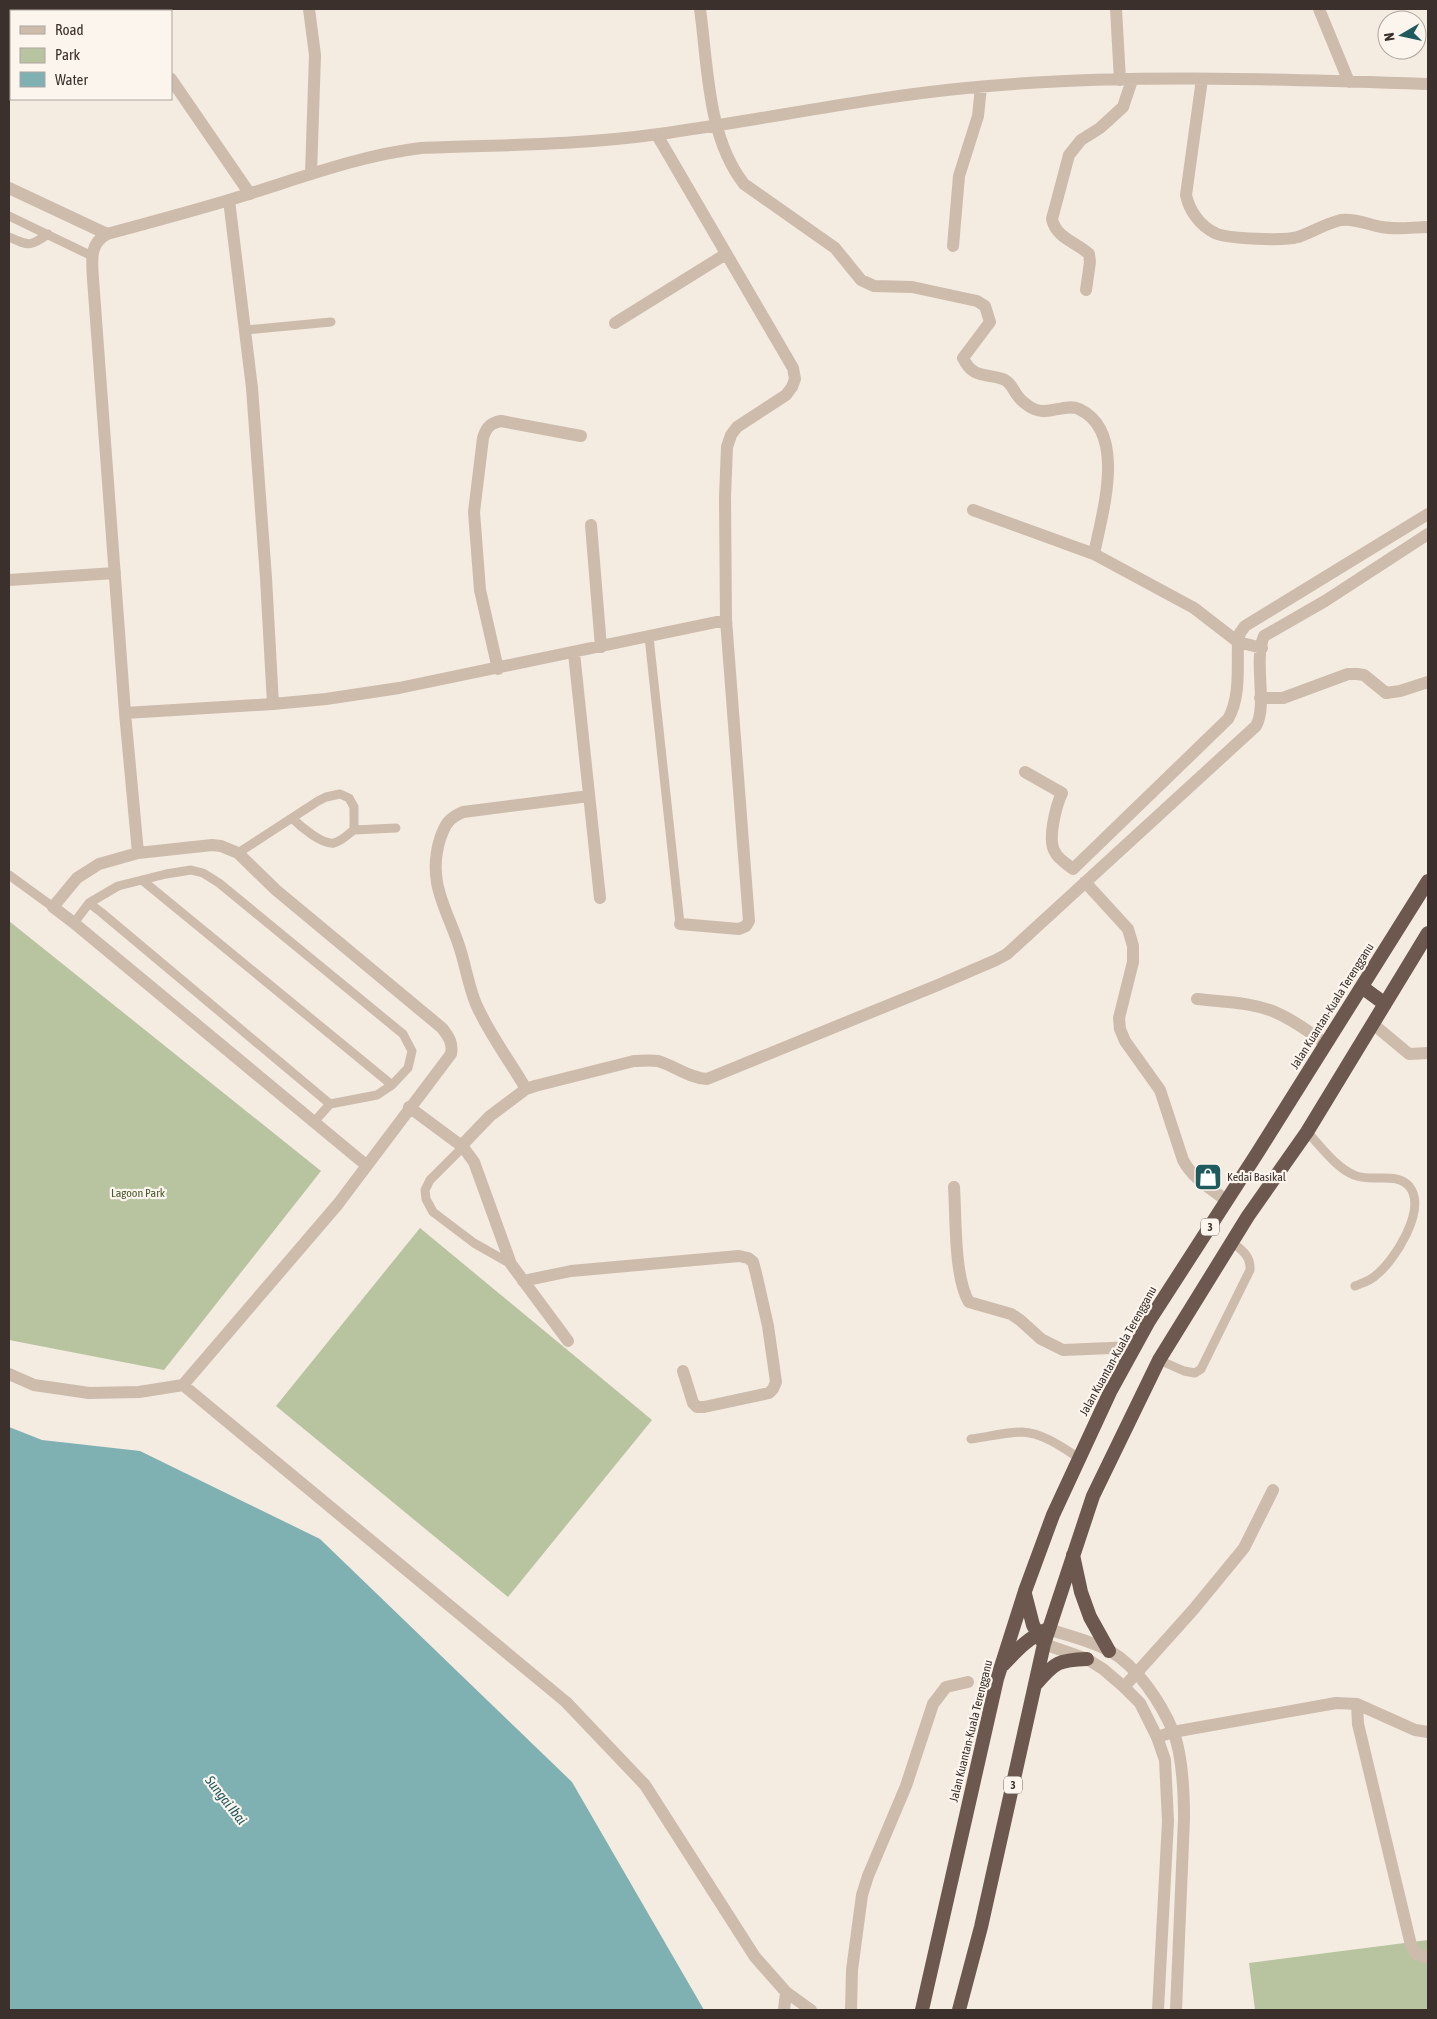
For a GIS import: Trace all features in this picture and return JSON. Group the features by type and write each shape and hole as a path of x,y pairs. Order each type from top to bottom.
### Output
{"highway":[{"name":"Jalan Kuantan-Kuala Terengganu","path":"922,2010 1001,1668 1024,1591 1053,1515 1110,1392 1149,1321 1227,1201 1428,881"},
{"name":"3","path":"959,2010 981,1927 1034,1686 1043,1636 1093,1496 1158,1360 1232,1242 1307,1132 1428,933"},
{"path":"1362,987 1385,1004"},
{"path":"1073,1554 1090,1617 1109,1651"},
{"path":"1001,1668 1022,1646 1043,1636 1029,1614 1024,1591"},
{"path":"1034,1686 1051,1667 1067,1659 1087,1659"}],"street":[{"path":"309,9 315,55 311,174"},
{"path":"700,9 715,125 735,173 744,184 835,248 861,280 874,286 912,287 977,301 985,306 990,322 964,356 968,365 982,376 1005,380 1018,397 1034,409 1040,411 1073,407 1088,414 1097,422 1107,442 1108,469 1094,554"},
{"path":"1086,290 1090,262 1089,254 1083,248 1060,235 1054,228 1052,219 1069,155 1081,140 1100,128 1123,107 1117,80 1116,9"},
{"path":"1319,9 1349,82"},
{"path":"1202,79 1186,195 1188,205 1195,217 1215,233 1228,236 1287,239 1298,237 1340,220 1350,220 1384,228 1428,227"},
{"path":"138,853 92,256 93,246 98,239 107,234 250,194 359,159 397,151 573,142 657,134 876,99 981,87 1117,80 1202,79 1428,84"},
{"path":"172,80 250,194"},
{"path":"954,246 959,176 978,116 981,87"},
{"path":"657,134 793,368 795,379 786,395 737,427 731,435 727,446 725,496 726,620 749,921 746,926 739,929 680,924"},
{"path":"9,188 107,234"},
{"path":"229,200 254,417 273,704"},
{"path":"616,323 726,254"},
{"path":"498,669 480,590 474,512 483,438 486,428 495,422 501,421 581,436"},
{"path":"973,510 1094,554 1194,608 1238,642 1262,648"},
{"path":"1025,772 1062,793 1051,836 1052,846 1055,854 1073,869 1228,719 1236,700 1238,642 1244,626 1428,514"},
{"path":"591,525 601,647"},
{"path":"463,1147 464,1143 490,1116 526,1089 552,1080 634,1061 646,1060 658,1061 687,1074 707,1079 996,960 1014,948 1256,726 1259,720 1260,660 1263,640 1267,633 1325,600 1428,534"},
{"path":"9,580 115,572"},
{"path":"126,713 273,704 326,699 399,688 498,669 726,620"},
{"path":"574,653 600,898"},
{"path":"1260,698 1283,698 1348,674 1364,676 1386,693 1400,691 1428,682"},
{"path":"526,1089 486,1024 476,1003 461,951 437,889 436,854 445,824 452,816 463,812 589,796"},
{"path":"9,1374 34,1386 89,1393 139,1392 183,1385 338,1204 409,1107 451,1054 450,1037 442,1028 276,890 238,853 212,845 138,853 99,864 77,878 53,908 74,923 366,1165"},
{"path":"1085,882 1128,930 1133,946 1133,962 1119,1018 1120,1029 1125,1041 1160,1090 1183,1160 1188,1169 1195,1178 1227,1201"},
{"path":"1196,999 1259,1007 1276,1012 1300,1024 1326,1044"},
{"path":"1373,1024 1410,1054 1428,1053"},
{"path":"409,1107 463,1147 474,1162 511,1264 568,1341"},
{"path":"954,1187 957,1243 962,1284 969,1302 1011,1314 1041,1339 1064,1350 1135,1347"},
{"path":"523,1280 571,1271 740,1256 748,1258 753,1262 768,1326 776,1382 773,1389 769,1393 704,1407 697,1406 693,1403 683,1371"},
{"path":"183,1385 566,1702 645,1785 755,1956 786,1992 811,2010"},
{"path":"1124,1687 1193,1610 1244,1548 1273,1490"},
{"path":"1043,1636 1109,1651 1136,1672 1154,1696 1173,1732 1184,1790 1176,2010"},
{"path":"1043,1636 1103,1669 1124,1687 1140,1704 1157,1737 1165,1760 1168,1821 1158,2010"},
{"path":"851,2010 852,1970 862,1895 868,1876 906,1786 933,1704 946,1687 968,1682"},
{"path":"1157,1737 1173,1732 1336,1703 1357,1704 1415,1730 1428,1732"},
{"path":"1357,1704 1358,1724 1411,1945 1414,1953 1428,1957"},
{"path":"784,2010 786,1992"}],"lane":[{"path":"9,216 92,256"},
{"path":"9,238 27,245 33,245 48,234"},
{"path":"245,330 331,322"},
{"path":"649,637 680,924"},
{"path":"238,853 326,797 340,794 349,798 354,808 354,830"},
{"path":"292,818 322,840 332,843 344,838 354,830 396,828"},
{"path":"74,923 89,903 118,886 191,870 203,873 403,1034 412,1051 408,1068 392,1084 377,1094 330,1104 314,1122"},
{"path":"9,875 53,908"},
{"path":"142,880 392,1084"},
{"path":"89,903 330,1104"},
{"path":"1307,1132 1339,1165 1354,1175 1364,1178 1394,1178 1410,1187 1415,1201 1414,1216 1400,1247 1375,1277 1355,1286"},
{"path":"463,1147 430,1180 425,1190 426,1199 433,1212 474,1243 511,1264"},
{"path":"1158,1360 1184,1371 1195,1373 1201,1369 1250,1270 1248,1255 1232,1242"},
{"path":"971,1439 1022,1432 1038,1435 1058,1444 1079,1458"}],"green space":[{"name":"Lagoon Park","path":"9,921 321,1171 164,1370 9,1340"},
{"path":"420,1228 652,1420 508,1597 276,1406"},
{"path":"1428,1940 1428,2010 1255,2010 1249,1963"}],"water":[{"name":"Sungai Ibai","path":"9,1427 42,1440 140,1451 320,1539 572,1782 704,2010 9,2010"}],"place":[{"name":"Kedai Basikal","path":"1208,1177"}]}
